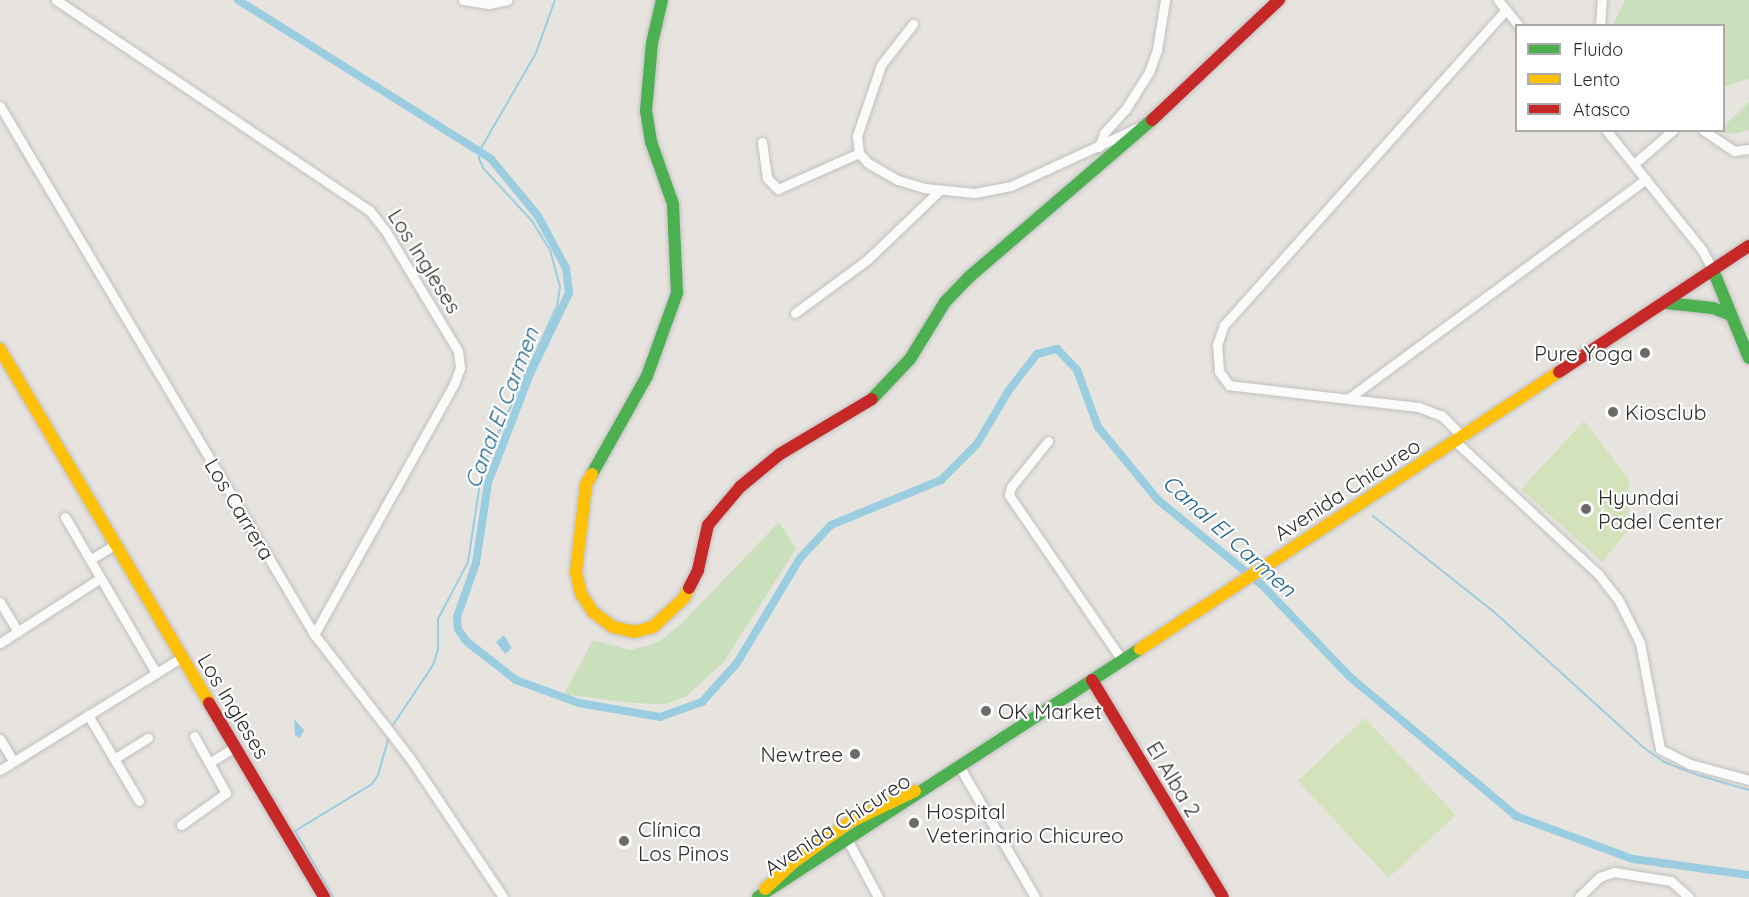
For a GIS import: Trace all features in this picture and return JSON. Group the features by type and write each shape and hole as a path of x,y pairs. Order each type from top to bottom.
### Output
{"street":[{"name":"Los Ingleses","path":"56,0 370,211 386,230 458,351 460,368 454,384 314,634"},
{"path":"463,0 489,4 508,0"},
{"path":"662,0 652,43 646,111 651,142 674,204 677,292 647,376 586,485 576,572 587,605 602,620 624,631 653,627 675,609 693,583 708,525 740,488 780,454 869,402 910,359 945,302 968,278 1152,120 1279,0"},
{"path":"1099,147 1104,133 1125,110 1149,72 1157,50 1165,0"},
{"path":"1498,0 1517,24"},
{"path":"1600,24 1602,0"},
{"path":"1506,10 1221,331 1218,365 1230,385 1426,409 1448,421 1460,440 1599,575 1618,598 1640,643 1660,749 1690,764 1749,780"},
{"path":"913,24 881,65 871,88 857,136 859,153 868,163 898,180 940,190 975,193 1011,186 1099,147 1152,120"},
{"name":"Los Carrera","path":"0,106 314,634 410,758 503,897"},
{"path":"1608,132 1702,250 1713,270 1749,358"},
{"path":"1634,164 1671,132"},
{"path":"1706,132 1734,151 1749,149"},
{"path":"762,142 768,181 778,189 859,153"},
{"path":"1349,398 1646,179"},
{"path":"795,313 867,260 940,190"},
{"name":"Avenida Chicureo","path":"758,897 848,842 959,766 1460,440 1749,246"},
{"path":"1713,308 1724,298"},
{"path":"1666,303 1713,308 1731,315"},
{"name":"Los Ingleses","path":"0,350 324,897"},
{"path":"1048,441 1011,487 1009,495 1122,660"},
{"path":"65,517 91,559 99,579 156,673"},
{"path":"91,559 116,544"},
{"path":"0,643 99,579"},
{"path":"0,602 18,632"},
{"path":"0,770 182,657"},
{"name":"El Alba 2","path":"1092,680 1223,897"},
{"path":"88,715 139,801"},
{"path":"181,825 226,793 194,736"},
{"path":"114,759 147,738"},
{"path":"0,739 14,761"},
{"path":"209,763 236,747"},
{"path":"959,766 1035,897"},
{"name":"Avenida Chicureo","path":"758,897 793,863 850,822 935,782"},
{"path":"848,842 878,897"},
{"path":"1579,897 1600,876 1614,872 1666,879 1677,884 1689,897"}],"green space":[{"path":"1625,0 1749,0 1749,79 1725,87 1725,24 1613,24"},
{"path":"1749,102 1749,130 1735,134 1718,132 1725,132 1725,125"},
{"name":"Hyundai Padel Center","path":"1584,421 1629,479 1628,530 1602,562 1521,489"},
{"path":"779,522 796,549 723,663 685,697 665,704 630,703 564,694 593,640 630,650 657,643 679,626"},
{"path":"1365,718 1456,815 1388,878 1298,781"}],"water":[{"path":"504,635 512,648 505,654 496,642"},
{"path":"294,719 304,730 300,738 295,735"}],"waterway":[{"name":"Canal El Carmen","path":"238,0 491,159 538,216 566,268 569,293 530,374 488,483 476,563 457,617 458,629 466,641 516,680 579,703 660,717 702,702 737,663 800,558 831,525 941,480 977,444 1009,390 1037,354 1057,349 1077,370 1098,427 1158,500 1262,585 1350,677 1516,816 1633,859 1749,875"},
{"path":"393,725 433,665 438,650 438,619 468,562 482,469 557,306 560,287 550,250 532,221 483,168 479,158 480,150 536,53 555,0"},
{"path":"1373,516 1493,611 1644,748 1664,762 1749,790"},
{"path":"333,897 295,831 372,784 378,775 388,739"}],"traffic: fast":[{"path":"592,474 647,376 677,293 673,204 651,142 646,111 652,43 662,0"},
{"path":"872,399 910,359 945,302 968,278 1152,120"},
{"path":"1713,270 1749,358"},
{"path":"1666,303 1713,308 1731,315"},
{"path":"758,897 1140,649"}],"traffic: slow":[{"path":"0,349 209,703"},
{"path":"1140,649 1559,372"},
{"path":"592,474 586,485 576,572 581,594 593,612 613,627 634,632 653,627 684,598 689,588"},
{"path":"765,889 793,863 850,822 915,791"}],"traffic: jam":[{"path":"1152,120 1279,0"},
{"path":"1559,372 1749,246"},
{"path":"689,588 698,570 708,525 740,487 780,454 872,399"},
{"path":"1092,680 1223,897"},
{"path":"209,703 324,897"}],"place":[{"name":"Pure Yoga","path":"1645,353"},
{"name":"Kiosclub","path":"1613,412"},
{"name":"Hyundai Padel Center","path":"1586,509"},
{"name":"OK Market","path":"986,711"},
{"name":"Newtree","path":"855,754"},
{"name":"Hospital Veterinario Chicureo","path":"914,823"},
{"name":"Clínica Los Pinos","path":"624,841"}]}
